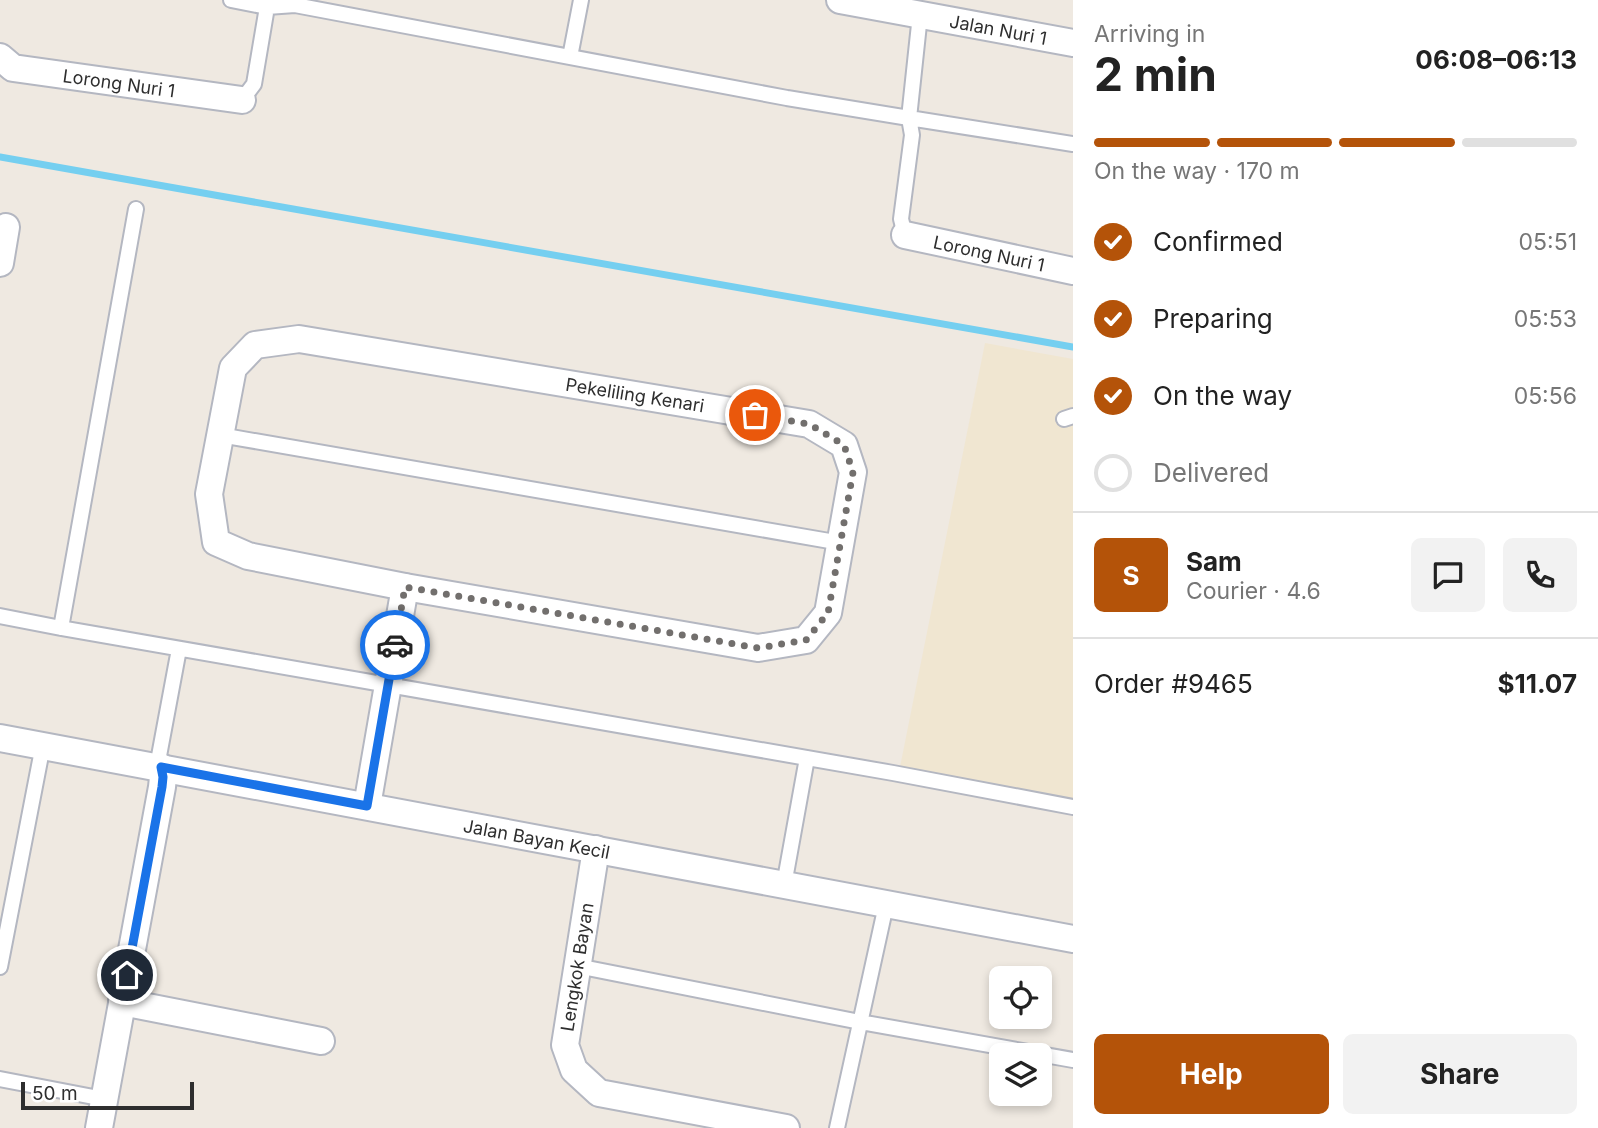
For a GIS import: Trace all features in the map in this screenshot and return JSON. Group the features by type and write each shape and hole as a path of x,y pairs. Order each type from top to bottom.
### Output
{"street":[{"name":"Jalan Nuri 1","path":"840,0 1073,43"},
{"name":"Lorong Nuri 1","path":"0,57 13,68 242,100"},
{"path":"0,263 6,227"},
{"name":"Lorong Nuri 1","path":"905,235 1073,271"},
{"name":"Pekeliling Kenari","path":"299,339 809,424 844,445 853,472 828,613 806,640 758,648 405,587 248,556 216,542 209,494 220,435 233,368 255,345 299,339"},
{"path":"367,806 405,587"},
{"name":"Jalan Bayan Kecil","path":"0,738 1073,939"},
{"path":"99,1128 162,787 161,767"},
{"name":"Lengkok Bayan","path":"596,849 565,1045 574,1070 599,1093 786,1128"},
{"path":"122,1002 321,1041"}],"lane":[{"path":"231,0 295,5 787,98 1073,144"},
{"path":"569,57 581,0"},
{"path":"242,100 254,84 267,3"},
{"path":"905,235 901,219 912,135 909,118 920,15"},
{"path":"61,628 136,209"},
{"path":"220,435 841,543"},
{"path":"0,616 1073,807"},
{"path":"161,767 159,756 179,649"},
{"path":"0,967 43,745"},
{"path":"784,885 807,758"},
{"path":"837,1128 886,905"},
{"path":"577,966 860,1022 1073,1060"},
{"path":"0,1079 104,1099"}],"shaded area":[{"path":"985,343 1073,359 1073,799 900,767"}],"waterway":[{"path":"0,157 1073,347"}],"way so far":[{"path":"395,645 405,587 758,648 806,640 828,613 853,472 844,445 809,424 755,415"}],"route":[{"path":"127,975 162,787 161,767 367,806 395,645"}]}
